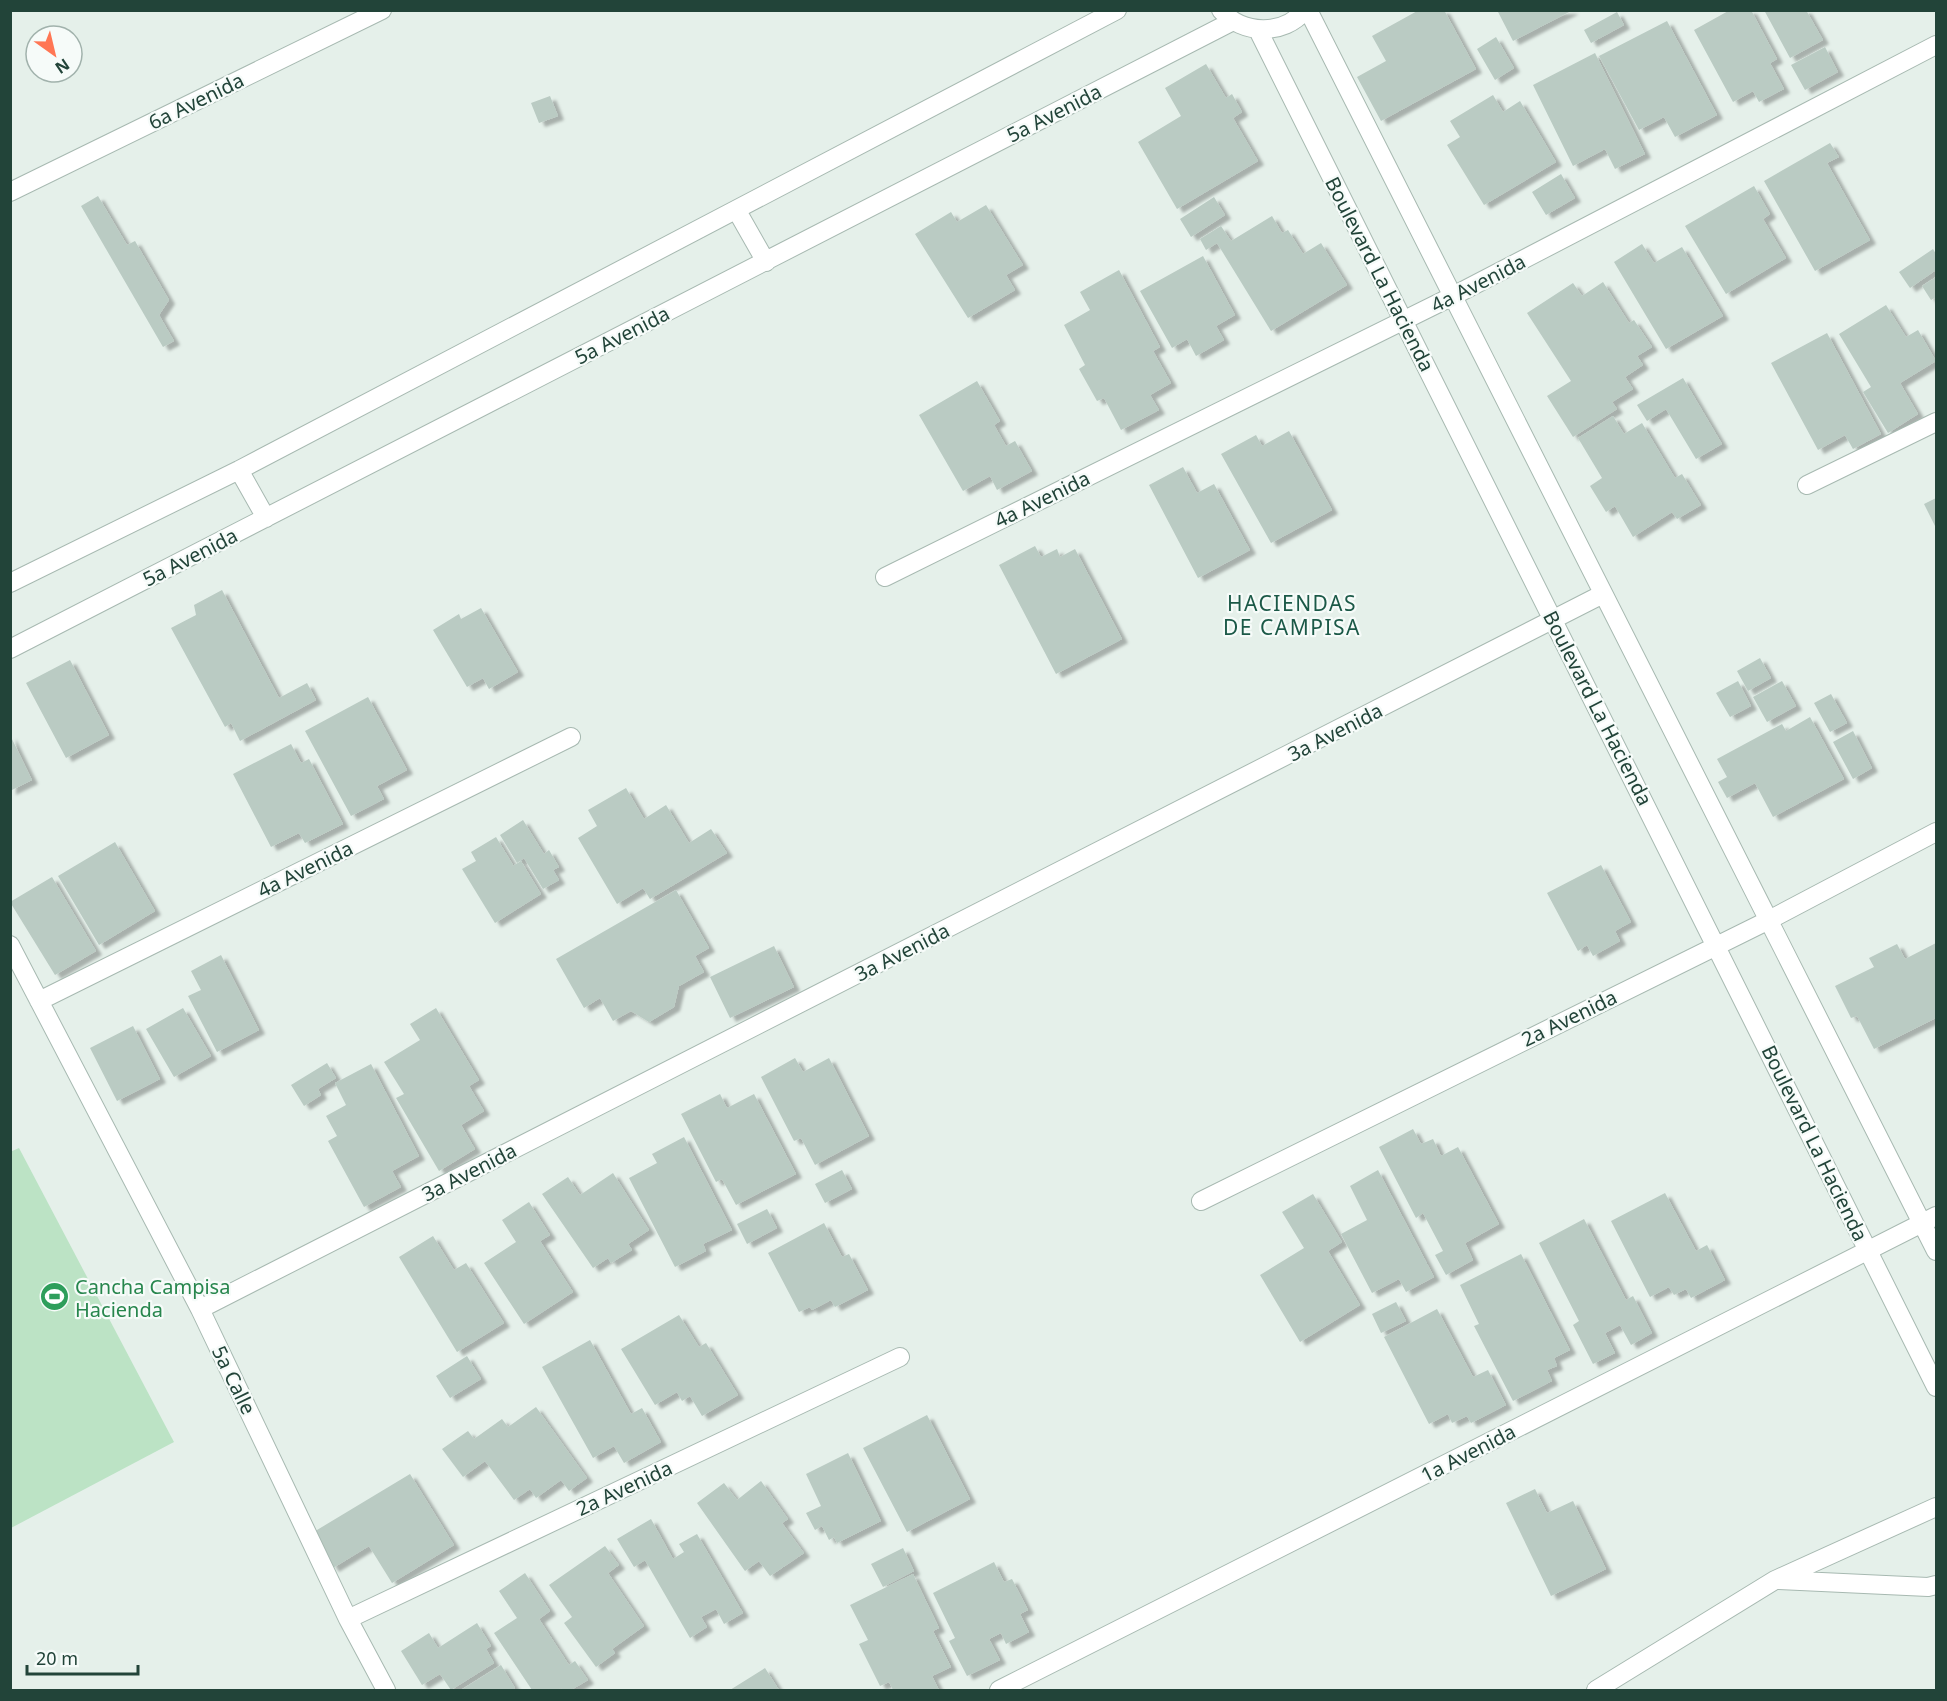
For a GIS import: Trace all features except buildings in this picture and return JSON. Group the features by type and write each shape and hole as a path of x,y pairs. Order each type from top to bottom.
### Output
{"street":[{"name":"6a Avenida","path":"10,192 382,10"},
{"path":"10,583 239,470 1117,10"},
{"path":"1227,16 1258,30 1289,23 1307,10 1769,920 1929,1220 1936,1251"},
{"name":"5a Avenida","path":"10,649 766,262 1227,16"},
{"name":"Boulevard La Hacienda","path":"1258,30 1936,1387"},
{"name":"4a Avenida","path":"885,577 1453,296 1936,45"},
{"path":"737,211 766,262"},
{"path":"1807,485 1936,422"},
{"path":"239,470 266,518"},
{"name":"3a Avenida","path":"200,1309 1554,621 1603,594"},
{"name":"4a Avenida","path":"39,1001 571,737"},
{"name":"2a Avenida","path":"1201,1201 1769,920 1936,832"},
{"name":"5a Calle","path":"10,945 200,1309 348,1619 386,1690"},
{"name":"1a Avenida","path":"999,1690 1929,1220"},
{"name":"2a Avenida","path":"348,1619 900,1357"},
{"path":"1596,1690 1774,1580 1936,1507"},
{"path":"1774,1580 1928,1587 1936,1585"}],"green space":[{"name":"Cancha Campisa Hacienda","path":"19,1148 174,1442 11,1528 10,1152"}],"place":[{"name":"Cancha Campisa Hacienda","path":"54,1297"}],"district":[{"name":"HACIENDAS DE CAMPISA","path":"1292,615"}]}
